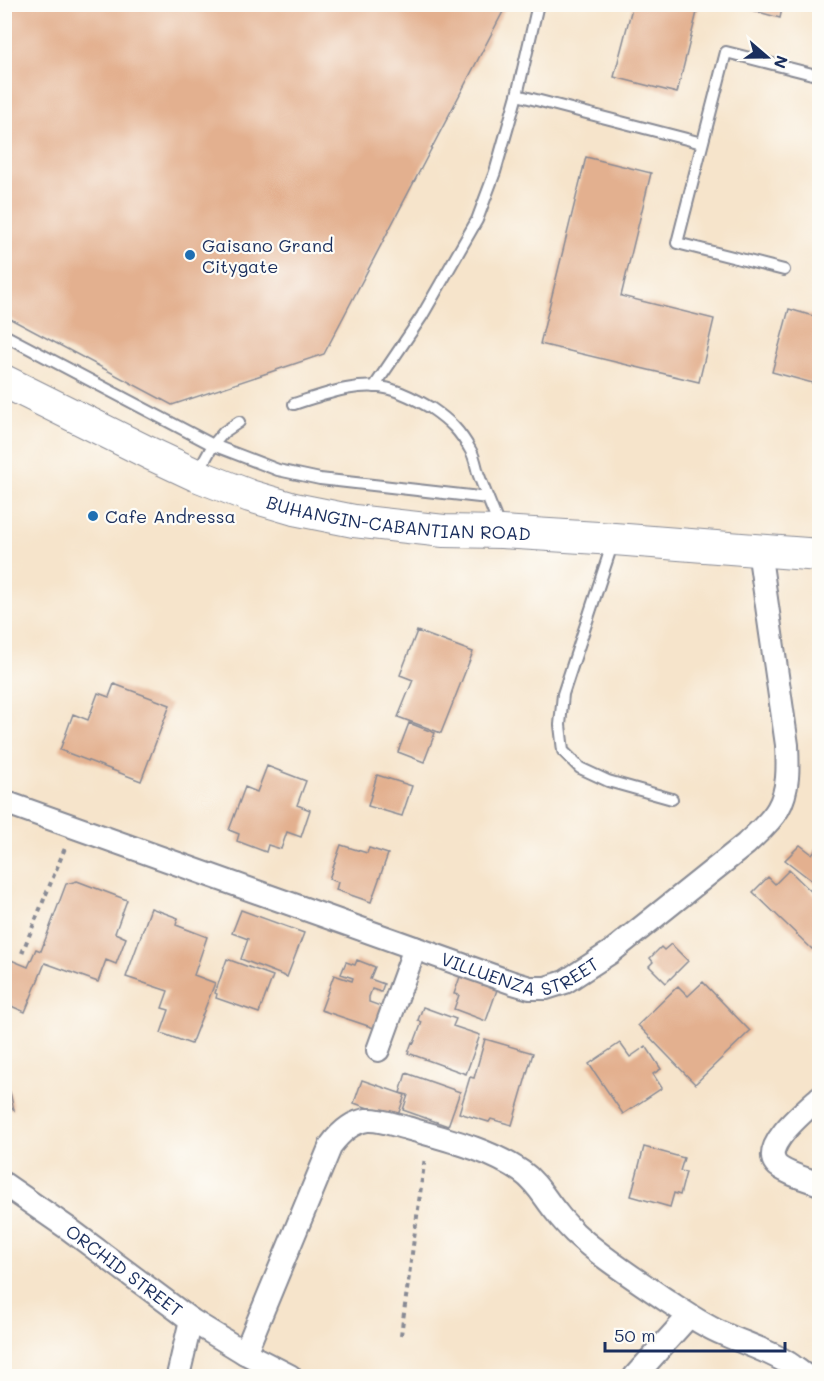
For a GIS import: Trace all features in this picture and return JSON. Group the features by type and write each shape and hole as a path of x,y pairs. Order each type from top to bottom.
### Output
{"main road":[{"name":"BUHANGIN-CABANTIAN ROAD","path":"4,381 196,475 283,506 354,521 444,531 614,539 819,555"}],"street":[{"name":"VILLUENZA STREET","path":"4,802 513,983 530,988 546,988 565,982 611,952 746,844 765,826 778,809 786,786 789,767 759,550"},
{"path":"378,1050 415,948"},
{"path":"819,1097 780,1136 774,1145 772,1155 776,1164 784,1170 819,1184"},
{"path":"245,1353 331,1145 348,1127 370,1120 429,1134 489,1154 510,1164 524,1173 557,1214 598,1254 689,1316 724,1335 787,1362 806,1377"},
{"name":"ORCHID STREET","path":"4,1184 69,1229 191,1320 290,1377"},
{"path":"634,1377 689,1316"},
{"path":"177,1377 191,1320"}],"lane":[{"path":"374,387 422,316 477,220 495,172 517,95 538,4"},
{"path":"784,270 676,243 726,52 819,76"},
{"path":"517,95 702,143"},
{"path":"4,335 213,445 278,470 309,477 488,498"},
{"path":"294,404 344,389 374,387 392,389 409,396 442,416 456,428 472,453 501,532"},
{"path":"196,475 213,445 224,432 239,422"},
{"path":"614,539 563,694 560,725 563,751 580,768 608,781 672,799"}],"path":[{"path":"22,953 73,826"},
{"path":"402,1335 429,1134"}],"building":[{"name":"Gaisano Grand Citygate","path":"5,4 507,4 324,354 172,405 5,316"},
{"path":"633,4 699,4 677,93 614,77"},
{"path":"730,4 783,4 780,18"},
{"path":"586,157 651,173 621,296 714,319 699,382 540,344"},
{"path":"789,309 820,318 820,385 772,372"},
{"path":"417,631 473,652 441,733 398,717 413,680 400,675"},
{"path":"114,684 170,705 141,781 60,750 73,714 88,720 98,693 109,697"},
{"path":"409,723 435,733 424,762 398,752"},
{"path":"267,766 306,781 297,805 310,810 301,837 287,832 281,849 268,845 266,852 237,841 239,834 229,830 245,787 257,792"},
{"path":"377,775 412,786 402,816 368,806"},
{"path":"820,844 820,887 785,860 800,845 812,854"},
{"path":"341,845 367,853 369,848 388,854 371,902 336,890 338,882 329,879"},
{"path":"789,870 820,900 820,941 812,949 753,892 768,877 775,884"},
{"path":"77,881 127,900 115,933 126,938 116,964 106,960 98,982 45,963 25,1012 4,1003 4,957 28,967 36,949 41,951 66,884"},
{"path":"151,908 178,918 176,925 207,937 194,975 215,983 191,1044 161,1033 169,1010 162,1008 168,991 126,977"},
{"path":"241,910 304,933 287,977 241,959 248,939 232,933"},
{"path":"671,944 688,961 666,983 649,966 653,962 650,958 661,947 664,950"},
{"path":"227,959 273,976 259,1013 216,998 215,993"},
{"path":"357,960 375,967 370,979 384,984 381,992 372,989 369,997 369,1002 389,1009 382,1018 378,1017 374,1028 321,1010 334,975 352,981 353,978 341,974 346,962 355,965"},
{"path":"462,971 499,984 486,1021 454,1009 459,995 454,994"},
{"path":"703,982 750,1031 695,1084 638,1025 678,986 688,996"},
{"path":"423,1007 456,1019 453,1026 480,1035 466,1074 408,1053 422,1022 418,1020"},
{"path":"485,1039 533,1053 512,1125 491,1119 489,1122 459,1113 470,1077 474,1078"},
{"path":"620,1043 630,1057 646,1046 661,1069 653,1074 662,1088 623,1114 589,1064"},
{"path":"406,1073 460,1092 448,1126 403,1110 408,1095 400,1093"},
{"path":"362,1080 405,1095 397,1118 354,1103"},
{"path":"4,1089 10,1092 14,1110 4,1105"},
{"path":"644,1147 684,1158 680,1171 686,1172 680,1195 674,1193 670,1207 631,1196"}],"place":[{"name":"Gaisano Grand Citygate","path":"190,255"},
{"name":"Cafe Andressa","path":"93,516"}]}
